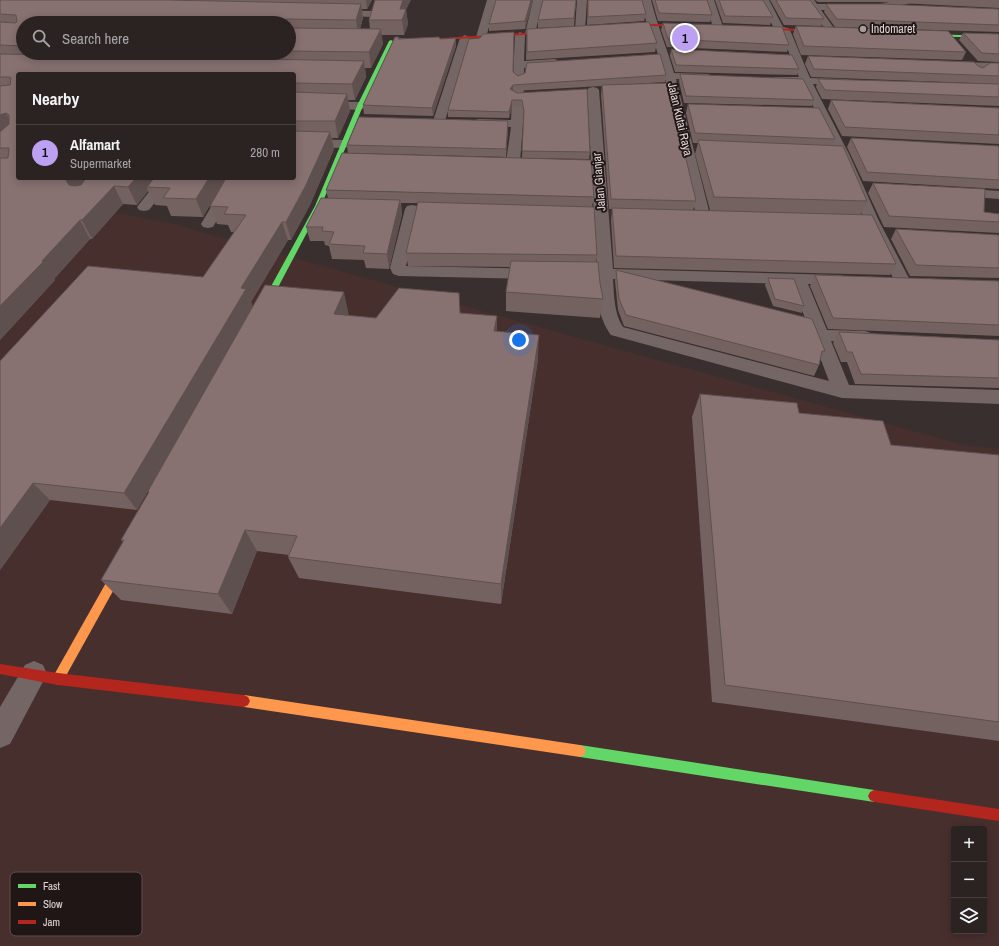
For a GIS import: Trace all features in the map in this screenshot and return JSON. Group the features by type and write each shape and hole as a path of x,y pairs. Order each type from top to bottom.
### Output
{"street":[{"path":"481,37 492,0"},
{"path":"513,162 520,65 525,34 538,0"},
{"path":"414,41 577,31 582,0"},
{"name":"Jalan Kutai Raya","path":"646,0 660,54 672,81 686,148 703,215"},
{"path":"612,28 652,24 715,27 709,0"},
{"path":"764,0 783,30 793,58 842,146 858,186 870,225 896,282 919,283"},
{"path":"871,7 912,0"},
{"path":"812,4 835,31"},
{"path":"812,4 916,9"},
{"path":"324,13 373,10 368,24"},
{"path":"741,28 835,31"},
{"path":"909,34 999,37"},
{"path":"948,36 957,46"},
{"path":"454,122 435,121 465,38"},
{"path":"257,319 299,244 344,158 344,144 361,119 360,106 391,41"},
{"path":"660,54 677,52"},
{"path":"965,56 984,77"},
{"path":"793,58 811,60"},
{"path":"520,65 568,62"},
{"path":"943,64 999,66"},
{"path":"360,73 376,73"},
{"path":"659,87 672,81 718,78"},
{"path":"766,80 860,83"},
{"name":"Jalan Gianjar","path":"607,89 589,90 602,213 611,274 607,306 613,328 620,333 842,391 999,397"},
{"path":"518,95 532,94"},
{"path":"296,104 360,106"},
{"path":"806,111 834,104"},
{"path":"677,106 692,107"},
{"path":"470,123 516,124"},
{"path":"296,143 344,144"},
{"path":"827,153 842,146"},
{"path":"686,148 702,148"},
{"path":"497,162 528,163"},
{"path":"582,164 597,165"},
{"path":"144,208 165,180"},
{"path":"208,224 234,180"},
{"path":"858,186 874,187"},
{"path":"944,191 999,194"},
{"path":"318,206 334,207"},
{"path":"428,210 404,209 398,268 399,271 611,274 858,281"},
{"path":"586,213 618,214"},
{"path":"688,215 719,216"},
{"path":"870,225 894,233"},
{"path":"611,274 685,291"},
{"path":"798,279 812,326 842,391"},
{"path":"812,326 882,338"},
{"path":"0,734 46,676 128,553"},
{"path":"0,669 290,707 999,815"}],"shaded area":[{"path":"0,205 93,208 177,225 964,445 999,449 999,946 0,946"}],"building":[{"path":"0,0 167,0 361,4 356,20 296,19 296,16 16,16 0,14"},
{"path":"375,0 403,0 400,9 406,9 402,20 369,20"},
{"path":"496,0 531,0 525,21 489,24"},
{"path":"543,0 576,0 574,18 538,20"},
{"path":"588,0 642,0 646,14 588,17"},
{"path":"655,0 707,0 712,15 659,13"},
{"path":"719,0 763,0 773,17 725,16"},
{"path":"776,0 810,0 824,19 786,18"},
{"path":"826,4 882,4 999,9 999,25 837,19"},
{"path":"0,22 15,23 16,46 0,45"},
{"path":"649,22 657,43 527,52 527,29"},
{"path":"663,23 782,27 789,45 668,39"},
{"path":"796,26 948,31 966,52 804,46"},
{"path":"296,28 381,29 369,52 296,51"},
{"path":"514,32 513,72 518,76 525,73 527,63 660,54 666,75 513,85 510,89 517,93 587,89 590,152 522,151 524,111 522,100 512,100 509,112 448,110 469,39 480,38 483,34"},
{"path":"963,33 999,34 999,54 982,53"},
{"path":"395,37 399,37 398,39 439,37 440,39 456,38 432,108 363,105"},
{"path":"671,49 792,55 799,69 676,65"},
{"path":"0,54 16,54 16,60 364,61 352,84 296,83 296,72 16,72 16,180 66,180 69,185 75,186 81,185 85,180 134,180 128,187 114,186 82,220 80,220 42,261 43,262 0,306 0,158 8,158 9,148 0,148 0,132 9,124 9,115 6,113 0,115 0,86 10,85 11,78 0,77"},
{"path":"808,56 974,62 983,68 990,63 999,63 999,76 814,69"},
{"path":"680,74 803,79 814,100 686,96"},
{"path":"818,79 999,84 999,97 825,90"},
{"path":"668,83 696,201 611,199 602,85"},
{"path":"296,92 347,94 335,121 296,121"},
{"path":"831,100 999,108 999,135 845,127"},
{"path":"688,104 819,108 835,139 695,133"},
{"path":"359,117 508,121 506,149 347,145"},
{"path":"296,131 330,132 305,187 286,222 282,222 241,288 246,289 124,493 33,483 0,528 0,361 88,266 203,277 246,215 224,214 228,207 210,206 225,180 296,180"},
{"path":"851,138 999,146 999,180 867,172"},
{"path":"698,140 843,146 867,201 714,197"},
{"path":"342,153 591,160 594,197 326,190"},
{"path":"152,180 208,180 196,199 163,198 170,188 147,187"},
{"path":"873,183 985,189 984,212 999,214 999,222 889,216"},
{"path":"321,198 400,200 387,254 363,253 365,246 329,244 334,232 322,231 323,227 306,227"},
{"path":"418,202 594,207 597,255 406,253"},
{"path":"612,208 872,215 896,264 616,256"},
{"path":"896,229 999,235 999,268 916,265"},
{"path":"511,261 598,262 603,299 506,292"},
{"path":"616,270 812,319 825,351 822,351 819,365 626,315 619,299"},
{"path":"815,275 999,281 999,325 833,318"},
{"path":"768,278 794,279 804,306 775,299"},
{"path":"265,285 344,292 334,314 376,318 399,288 459,293 460,313 497,316 494,331 539,335 501,584 288,557 297,536 245,530 218,594 101,580 124,540 121,540 149,492 148,491"},
{"path":"839,332 999,340 999,378 861,374 852,352 847,352"},
{"path":"700,394 797,403 799,413 883,421 891,445 999,455 999,722 725,685"}],"traffic: fast":[{"path":"922,35 999,37"},
{"path":"261,312 318,206 360,106 391,41"},
{"path":"580,751 874,796"}],"traffic: slow":[{"path":"58,679 124,561"},
{"path":"244,701 580,751"}],"traffic: jam":[{"path":"621,27 652,25 692,26"},
{"path":"752,28 824,31"},
{"path":"425,40 556,32"},
{"path":"0,669 58,679 244,701"},
{"path":"874,796 999,815"}],"place":[{"name":"Indomaret","path":"863,29"},
{"name":"Alfamart","path":"685,38"}]}
